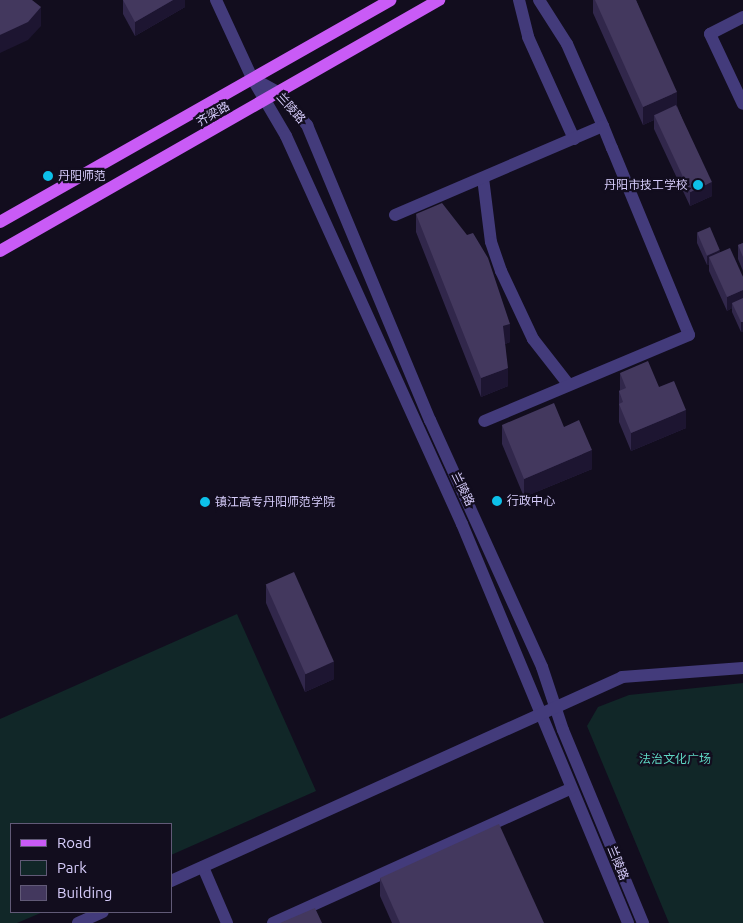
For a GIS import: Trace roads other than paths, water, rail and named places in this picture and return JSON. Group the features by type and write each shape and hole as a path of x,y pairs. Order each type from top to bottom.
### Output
{"main road":[{"name":"齐梁路","path":"0,251 439,0"},
{"name":"齐梁路","path":"0,222 387,1"}],"street":[{"name":"兰陵路","path":"216,0 252,78 286,136 462,524 570,789 628,923"},
{"path":"519,0 528,37 574,139"},
{"path":"484,421 689,335 567,44 539,0"},
{"path":"743,17 710,34 743,104"},
{"name":"兰陵路","path":"252,78 279,93 307,125 555,708 643,923"},
{"path":"395,216 602,126"},
{"path":"483,178 491,242 501,271 533,339 569,385"},
{"path":"172,881 622,678 743,668"},
{"path":"273,923 570,789"},
{"path":"203,867 227,923"},
{"path":"78,923 101,913"}],"place":[{"name":"丹阳师范","path":"48,176"},
{"name":"丹阳市技工学校","path":"698,185"},
{"name":"行政中心","path":"497,501"},
{"name":"镇江高专丹阳师范学院","path":"205,502"}],"park label":[{"name":"法治文化广场","path":"675,759"}]}
